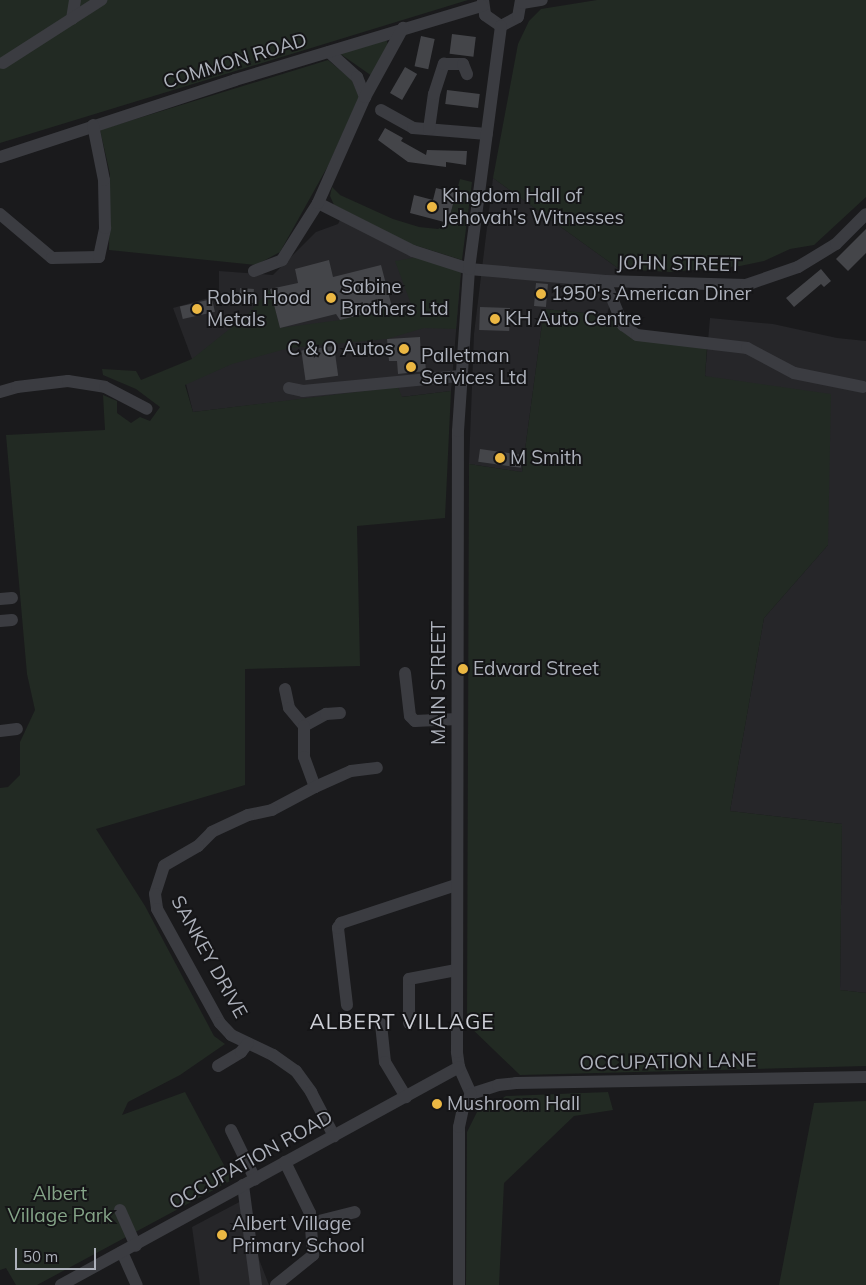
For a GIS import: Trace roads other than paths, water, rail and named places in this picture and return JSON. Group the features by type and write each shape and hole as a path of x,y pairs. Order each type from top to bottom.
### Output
{"street":[{"path":"72,19 75,0"},
{"path":"1,66 100,0"},
{"path":"482,3 490,20 501,26 518,17 521,2 542,0"},
{"name":"COMMON ROAD","path":"0,157 93,125 482,3"},
{"name":"MAIN STREET","path":"472,1094 459,1067 456,970 460,376 470,269 501,26"},
{"path":"254,271 282,260 318,203 365,96 403,28"},
{"path":"329,52 357,77 365,96"},
{"path":"429,129 434,94 444,64 463,64 466,74"},
{"path":"381,110 413,128 487,134"},
{"path":"0,214 52,258 99,257 105,228 104,180 93,125"},
{"name":"JOHN STREET","path":"318,203 413,251 470,269 605,281 746,285 798,267 836,244 866,214"},
{"path":"605,281 623,326 637,335 747,348 794,373 863,387"},
{"path":"288,388 303,391 460,376"},
{"path":"0,392 17,387 68,381 105,387 147,409"},
{"path":"405,672 410,716 415,721 457,719"},
{"path":"284,689 289,708 304,726 304,757 315,787"},
{"path":"304,726 326,714 340,712"},
{"path":"0,731 18,729"},
{"name":"SANKEY DRIVE","path":"334,1136 311,1092 296,1071 231,1035 220,1023 157,909 157,881 164,866 198,846 226,824 272,810 333,778 359,769 377,768"},
{"path":"347,1006 338,928 340,923 456,885"},
{"path":"410,1023 409,979 456,970"},
{"path":"381,1024 385,1062 406,1097"},
{"path":"218,1066 241,1052 248,1043"},
{"name":"OCCUPATION ROAD","path":"61,1285 136,1246 459,1067"},
{"name":"OCCUPATION LANE","path":"472,1094 498,1085 516,1083 866,1077"},
{"path":"459,1285 459,1127 463,1108 472,1094"},
{"path":"231,1130 255,1179"},
{"path":"276,1285 313,1255 310,1213 285,1162"},
{"path":"243,1185 256,1285"},
{"path":"120,1210 136,1246"},
{"path":"311,1223 355,1212"},
{"path":"122,1252 136,1285"}],"place":[{"name":"Kingdom Hall of Jehovah's Witnesses","path":"432,207"},
{"name":"1950's American Diner","path":"541,294"},
{"name":"Sabine Brothers Ltd","path":"331,298"},
{"name":"Robin Hood Metals","path":"197,309"},
{"name":"KH Auto Centre","path":"495,319"},
{"name":"C & O Autos","path":"404,349"},
{"name":"Palletman Services Ltd","path":"411,367"},
{"name":"M Smith","path":"500,458"},
{"name":"Edward Street","path":"463,669"},
{"name":"Mushroom Hall","path":"437,1104"},
{"name":"Albert Village Primary School","path":"222,1235"}],"district":[{"name":"ALBERT VILLAGE","path":"402,1021"}],"park label":[{"name":"Albert Village Park","path":"60,1205"}]}
